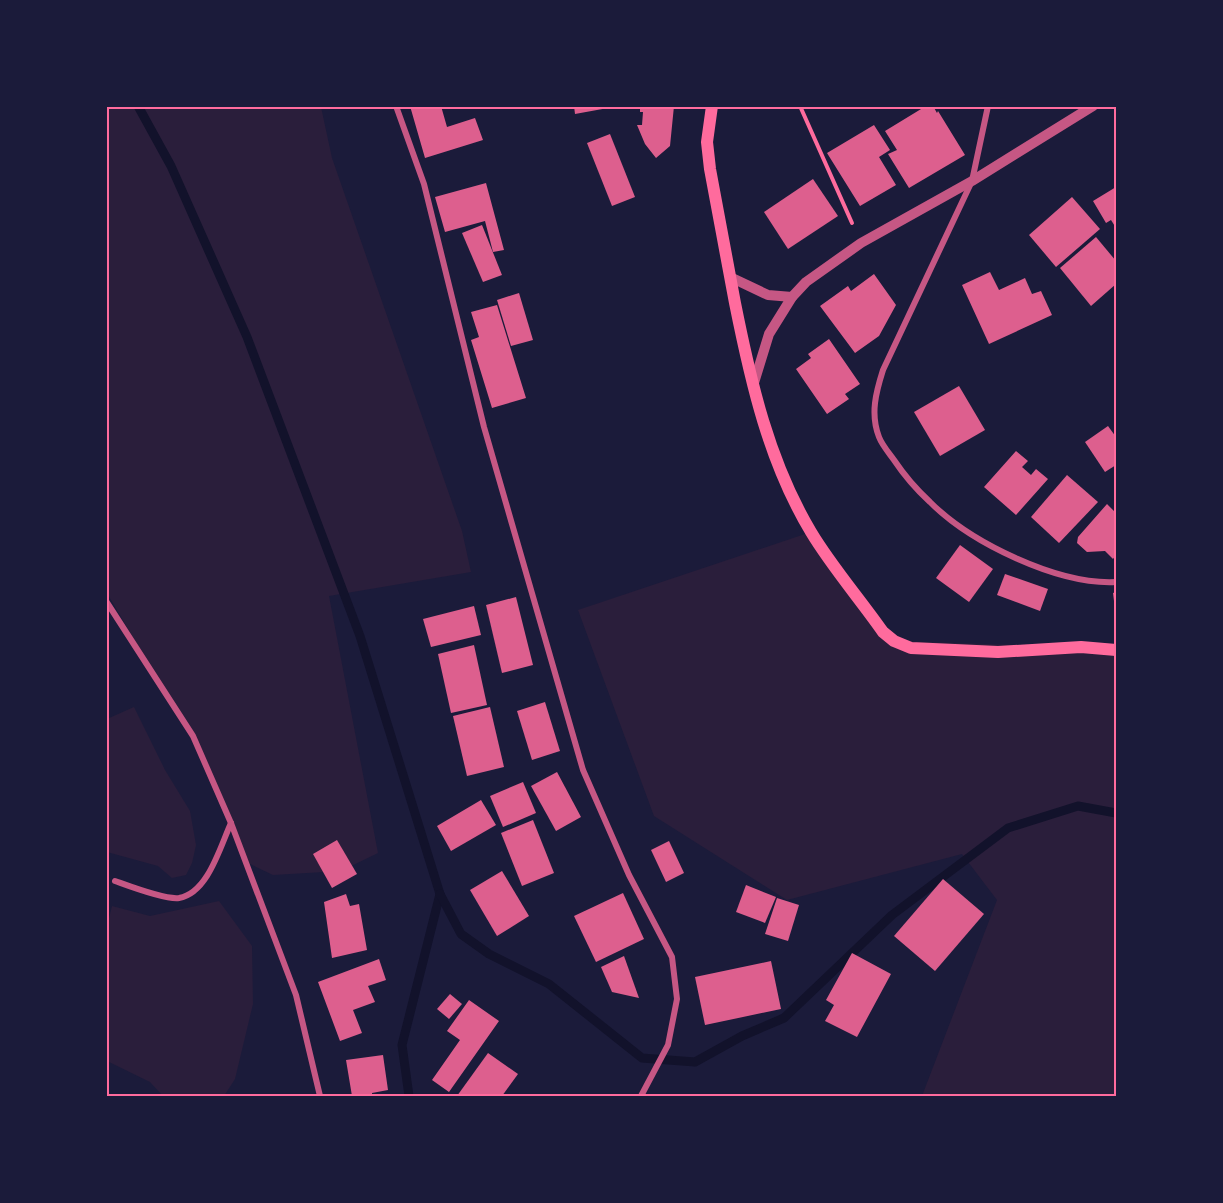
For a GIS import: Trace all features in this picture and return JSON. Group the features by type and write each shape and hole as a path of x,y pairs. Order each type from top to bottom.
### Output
{"main road":[{"path":"712,106 707,142 752,387 767,439 811,532 883,632 894,641 911,648 998,652 1082,647 1116,650"}],"street":[{"path":"396,106 424,184 484,427 583,770 629,875 672,957 677,999 668,1045 641,1096"},
{"path":"988,106 972,181 883,370 875,398 874,418 879,439 901,470 930,503 970,533 1006,554 1044,570 1077,578 1116,582"},
{"path":"752,387 769,334 792,297 806,282 861,243 972,181 1093,106"},
{"path":"730,277 768,295 792,297"},
{"path":"106,601 193,736 231,823 296,995 320,1096"},
{"path":"115,881 177,898 193,893 206,879 231,823"}],"path":[{"path":"800,106 861,243"}],"shaded area":[{"path":"106,107 321,107 332,158 462,531 471,572 329,596 378,853 341,871 273,875 248,863 237,845 191,737 107,593"},
{"path":"811,532 894,641 1116,650 1116,1096 922,1096 997,900 962,854 787,900 654,816 578,610"},
{"path":"134,707 165,770 190,811 196,845 192,863 186,875 172,878 158,866 107,852 107,719"},
{"path":"219,901 252,946 253,1004 235,1079 224,1096 163,1096 150,1082 107,1061 106,930 112,906 150,916"}],"building":[{"path":"410,106 441,106 447,127 475,118 483,140 425,158"},
{"path":"574,106 608,106 608,108 575,114"},
{"path":"640,106 674,106 670,146 656,158 645,144 637,125 642,125 643,112 640,112"},
{"path":"926,106 933,106 937,113 938,111 965,155 909,188 888,154 897,150 885,131"},
{"path":"874,125 890,150 879,157 896,185 860,206 827,153"},
{"path":"610,134 635,197 612,206 587,143"},
{"path":"813,179 838,216 788,249 764,212"},
{"path":"486,183 504,250 493,252 485,221 445,232 435,197"},
{"path":"1116,187 1116,228 1111,220 1106,223 1093,201"},
{"path":"1072,197 1100,229 1056,267 1029,235"},
{"path":"482,225 502,275 483,282 462,233"},
{"path":"1096,237 1116,261 1116,284 1091,306 1060,268"},
{"path":"990,272 999,290 1025,278 1032,294 1041,291 1052,315 989,344 962,285"},
{"path":"874,274 896,305 879,336 855,353 820,306 848,286 851,291"},
{"path":"519,293 533,340 511,346 497,300"},
{"path":"497,305 526,398 492,408 471,340 479,337 471,312"},
{"path":"829,339 860,384 845,394 849,399 827,414 796,369 811,358 808,354"},
{"path":"959,386 985,430 940,456 914,412"},
{"path":"1108,426 1116,437 1116,465 1105,472 1085,442"},
{"path":"1016,451 1028,461 1022,467 1031,475 1036,469 1048,479 1016,515 984,487"},
{"path":"1067,475 1098,502 1059,543 1031,517"},
{"path":"1107,504 1116,513 1116,555 1113,559 1105,551 1087,552 1077,543 1078,537"},
{"path":"960,545 993,569 969,602 936,578"},
{"path":"1005,574 1048,589 1040,611 997,595"},
{"path":"1116,592 1116,609 1115,609 1113,593"},
{"path":"516,597 533,665 502,673 486,605"},
{"path":"474,606 481,635 431,647 423,619"},
{"path":"474,645 487,705 451,713 438,654"},
{"path":"545,702 560,751 532,760 517,711"},
{"path":"490,707 504,767 467,776 453,716"},
{"path":"557,772 581,817 556,831 531,786"},
{"path":"523,782 536,813 503,827 490,796"},
{"path":"481,800 496,825 451,851 437,826"},
{"path":"533,820 554,873 522,886 501,833"},
{"path":"337,840 357,874 332,888 313,854"},
{"path":"669,841 684,873 666,882 651,850"},
{"path":"502,871 529,916 497,936 470,890"},
{"path":"943,879 984,914 935,971 894,936"},
{"path":"746,885 776,897 765,923 736,912"},
{"path":"623,893 644,939 596,962 574,916"},
{"path":"346,894 350,906 359,904 367,950 332,958 324,902"},
{"path":"777,898 799,905 788,941 765,934"},
{"path":"852,953 891,974 857,1037 825,1021 834,1005 826,1000"},
{"path":"624,956 639,998 612,992 601,967"},
{"path":"379,959 386,980 368,986 375,1002 353,1010 362,1033 340,1041 318,982"},
{"path":"771,961 781,1009 705,1025 695,977"},
{"path":"450,994 462,1004 449,1019 437,1009"},
{"path":"469,1000 499,1021 449,1092 432,1080 460,1040 447,1031"},
{"path":"488,1053 518,1074 502,1096 457,1096"},
{"path":"383,1055 388,1090 372,1093 372,1096 352,1096 346,1060"}],"waterway":[{"path":"138,106 171,166 247,337 360,636 440,894 402,1045 409,1096"},
{"path":"440,894 461,934 489,954 549,984 642,1058 695,1062 742,1036 784,1018 892,915 1008,828 1078,806 1116,813"}]}
